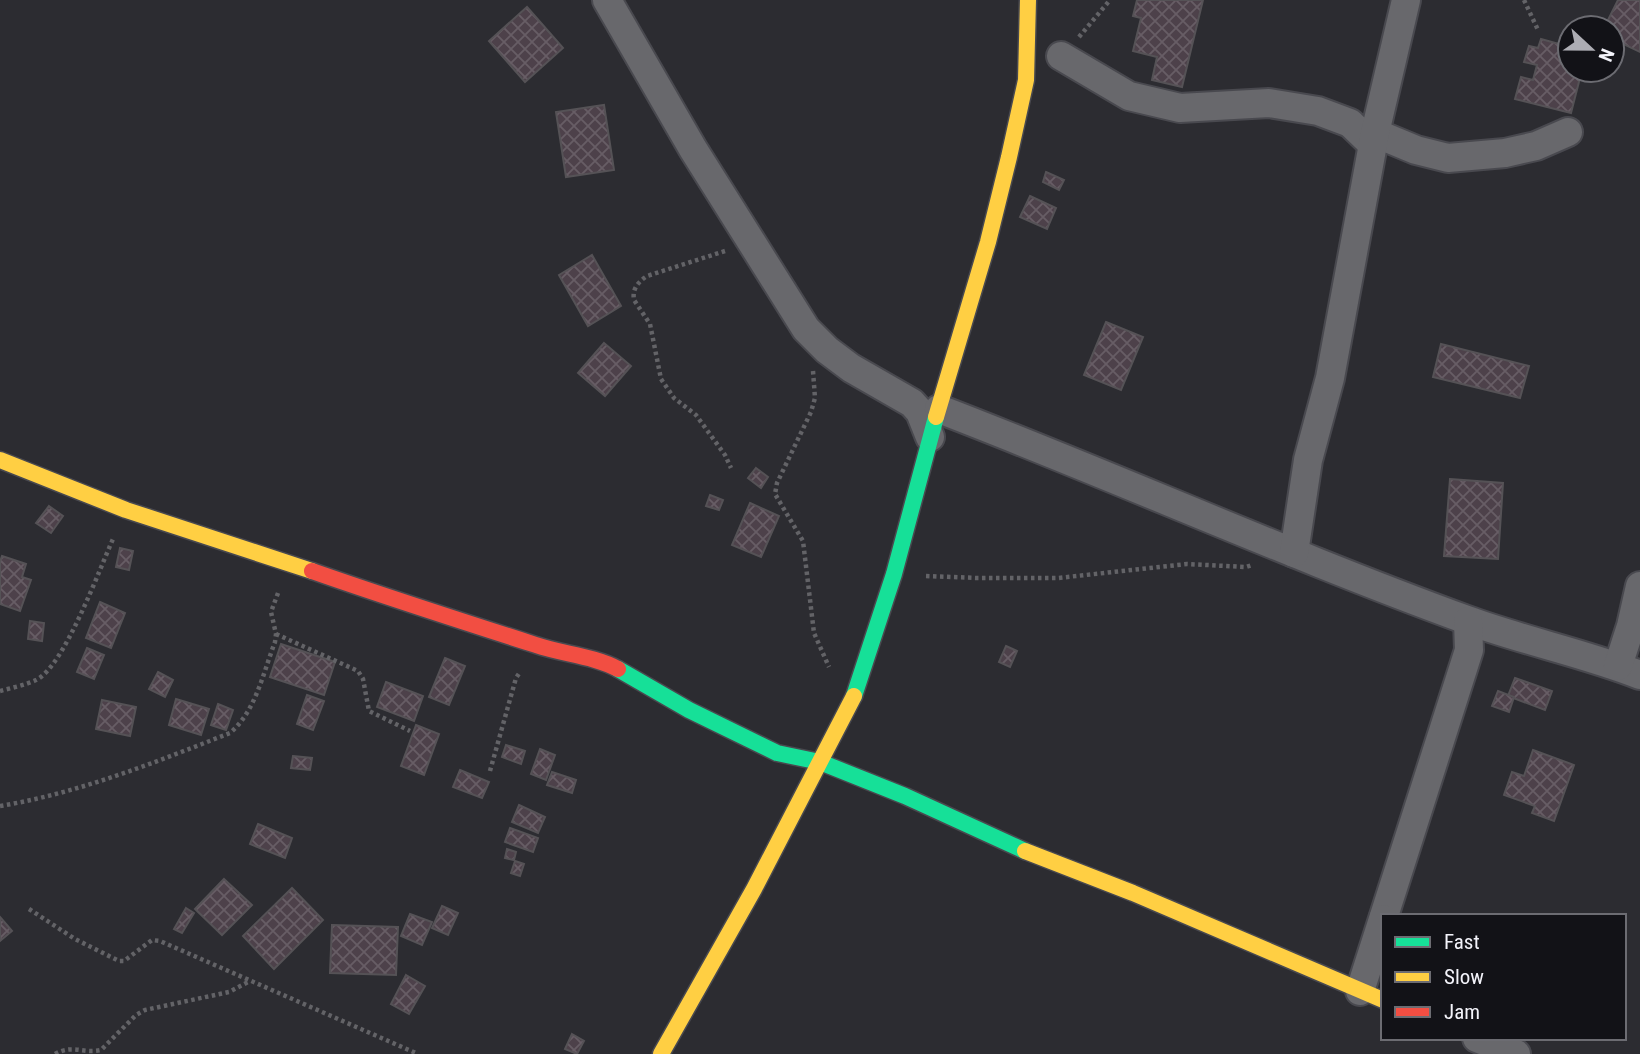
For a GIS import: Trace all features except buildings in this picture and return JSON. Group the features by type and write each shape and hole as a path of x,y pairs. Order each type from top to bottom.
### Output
{"street":[{"path":"607,0 693,149 806,329 827,350 851,368 912,403 920,412 930,437"},
{"path":"661,1054 754,889 853,700 894,574 930,437 988,242 1026,80 1028,0"},
{"path":"1294,553 1308,460 1330,378 1374,139 1406,0"},
{"path":"1061,56 1129,96 1180,108 1269,103 1318,111 1350,123 1374,139 1448,158 1505,153 1536,146 1568,132"},
{"path":"939,408 1468,621 1629,671 1631,626 1640,586"},
{"path":"0,460 126,510 422,609 557,652 609,664 689,710 777,752 820,762 905,796 1013,846 1133,893 1371,995 1381,930"},
{"path":"1384,914 1469,650 1468,621"},
{"path":"1483,1040 1516,1054"}],"path":[{"path":"1524,0 1538,30"},
{"path":"730,468 696,415 674,398 661,379 650,324 633,296 639,282 647,276 752,242"},
{"path":"806,329 815,398 811,412 777,482 775,494 803,541 811,616 820,650 834,677 853,700"},
{"path":"0,691 38,680 51,668 68,639 126,510"},
{"path":"894,574 1058,578 1187,564 1246,567 1294,553"},
{"path":"0,806 25,802 98,781 230,733 242,723 250,708 276,634 271,612 288,562"},
{"path":"276,634 358,671 363,679 369,711 410,731"},
{"path":"490,771 516,678 532,661 557,652"},
{"path":"29,909 75,939 119,961 124,961 152,940 156,940 418,1054"},
{"path":"55,1054 66,1049 94,1053 101,1050 136,1015 145,1010 229,992 251,981"}],"traffic: fast":[{"path":"854,696 894,574 936,417"},
{"path":"618,669 689,710 777,753 820,762 905,796 1025,851"}],"traffic: slow":[{"path":"936,417 988,242 1026,80 1028,0"},
{"path":"0,460 126,510 312,571"},
{"path":"661,1054 754,889 854,696"},
{"path":"1025,851 1133,893 1381,999"}],"traffic: jam":[{"path":"312,571 508,636 599,661 618,669"}]}
